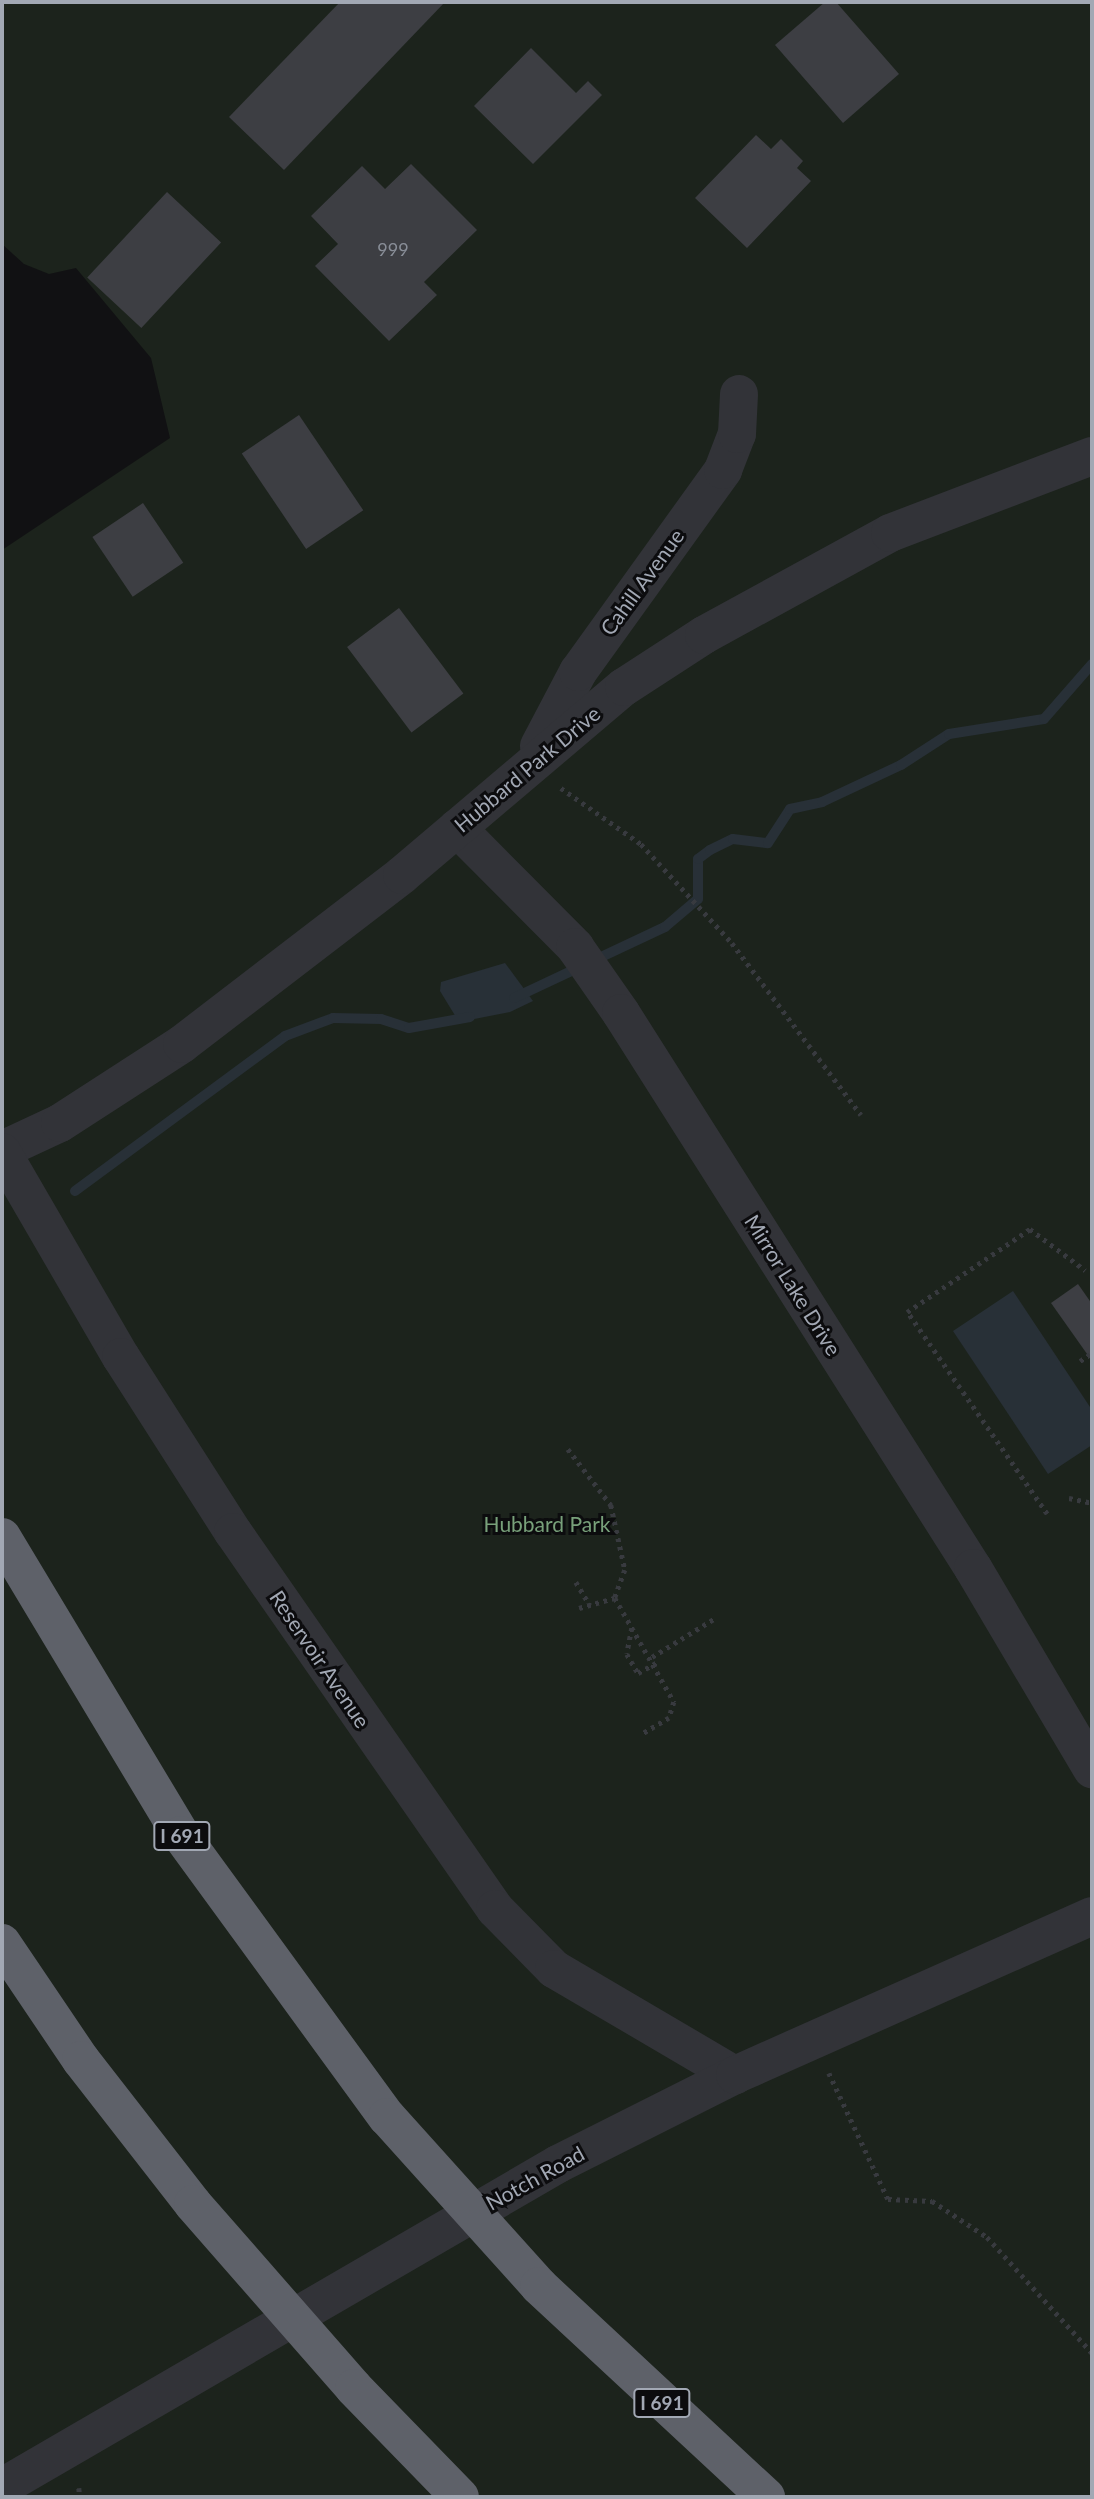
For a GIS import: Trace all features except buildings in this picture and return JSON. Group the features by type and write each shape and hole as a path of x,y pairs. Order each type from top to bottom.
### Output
{"highway":[{"name":"I 691","path":"2,1537 181,1835 387,2117 560,2306 766,2497"},
{"path":"2,1943 81,2060 193,2204 395,2431 460,2497"}],"street":[{"name":"Cahill Avenue","path":"529,765 578,672 723,470 737,434 739,394"},
{"name":"Hubbard Park Drive","path":"2,1151 123,1086 457,828 624,687 796,581 991,491 1092,456"},
{"name":"Mirror Lake Drive","path":"457,828 575,947 621,1013 973,1568 1092,1769"},
{"name":"Reservoir Avenue","path":"2,1151 121,1357 218,1508 495,1909 554,1969 735,2075"},
{"name":"Notch Road","path":"2,2487 558,2164 735,2075 815,2042 1092,1916"}],"path":[{"path":"529,765 641,844 732,943 861,1115"},
{"path":"1047,1514 907,1312 1030,1229 1085,1270"},
{"path":"1080,1361 1092,1353"},
{"path":"568,1449 611,1504 625,1570 615,1598"},
{"path":"1069,1498 1092,1503"},
{"path":"576,1582 590,1605"},
{"path":"579,1608 615,1598"},
{"path":"615,1598 656,1663 674,1702 673,1711 642,1734"},
{"path":"652,1657 717,1617"},
{"path":"632,1627 627,1654 638,1673 656,1663"},
{"path":"815,2042 888,2199 932,2201 987,2237 1092,2353"}],"green space":[{"name":"Hubbard Park","path":"2,2 1092,2 1092,2497 2,2497 2,550 170,438 151,358 76,268 49,274 24,264 2,244"}],"shaded area":[{"path":"505,963 533,1001 510,1012 459,1022 440,991 441,982"},
{"path":"1013,1291 1092,1410 1092,1445 1048,1474 953,1331"}],"waterway":[{"path":"514,998 665,927 698,899 698,859 710,850 733,839 768,843 790,809 822,802 901,765 949,734 1044,719 1092,664"},
{"path":"75,1191 285,1036 333,1018 381,1019 409,1028 470,1017"}]}
